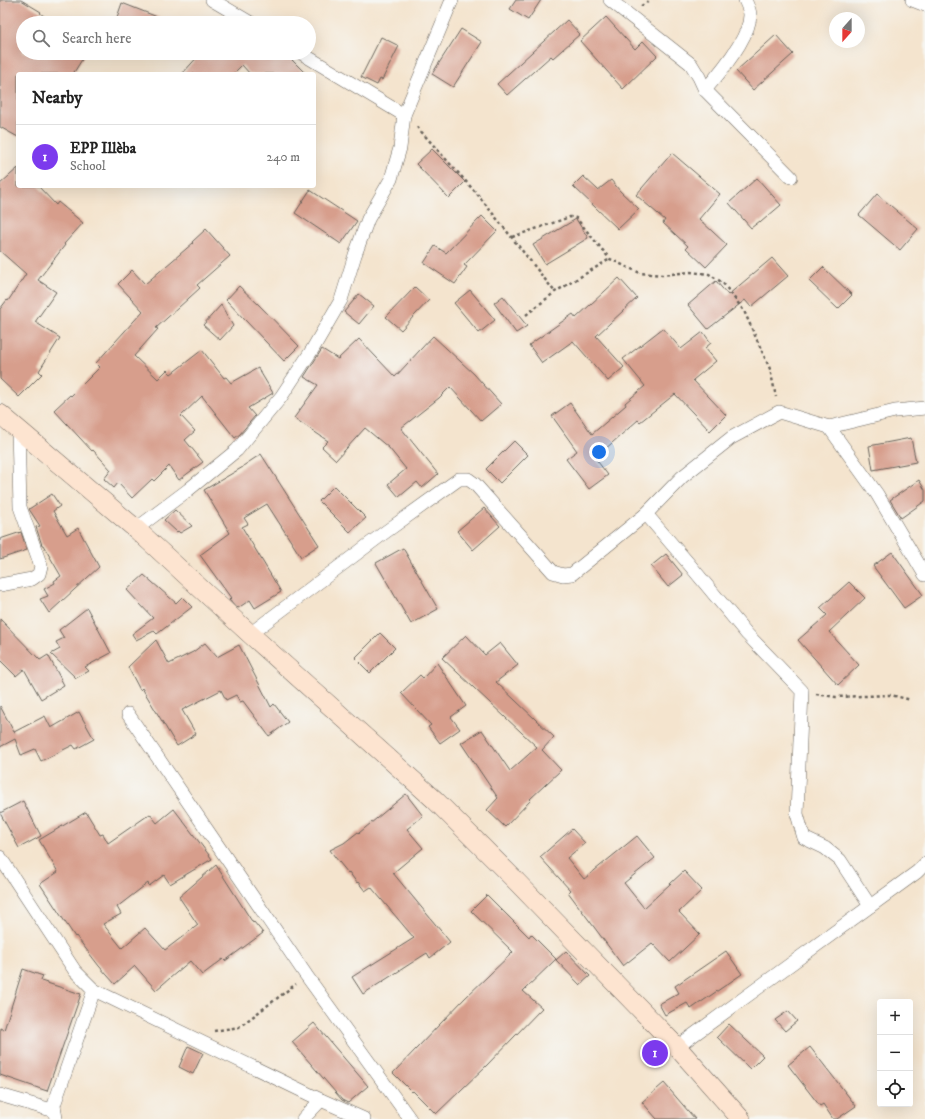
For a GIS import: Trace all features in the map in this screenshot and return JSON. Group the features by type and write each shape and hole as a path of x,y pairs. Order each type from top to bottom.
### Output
{"street":[{"path":"212,0 239,16"},
{"path":"136,529 188,490 237,450 281,397 312,350 341,300 368,219 391,179 400,148 404,115 452,0"},
{"path":"610,0 691,64 705,90 791,177"},
{"path":"705,90 722,72 747,30 750,15 745,0"},
{"path":"912,0 925,5"},
{"path":"313,60 404,115"},
{"path":"250,634 384,533 459,480 468,479 475,484 553,572 563,575 572,574 646,514 682,477 731,438 779,412 829,427 896,411 925,408"},
{"path":"0,414 136,529 250,634 435,800 677,1047 741,1119"},
{"path":"829,427 877,494 925,575"},
{"path":"0,585 32,579 39,574 41,566 20,507 18,429"},
{"path":"646,514 747,634 802,691 797,814 804,838 825,848 840,860 870,906"},
{"path":"128,714 306,975 410,1119"},
{"path":"0,857 74,971 94,990 321,1100 364,1119"},
{"path":"677,1047 870,906 922,872"},
{"path":"0,1095 50,1113 94,990"},
{"path":"304,1119 321,1100"}],"path":[{"path":"404,115 425,135 478,195 555,292"},
{"path":"512,237 570,217 574,217 586,229 610,259 640,273 662,275 690,272 709,274 723,283 744,311 770,369 779,412"},
{"path":"526,316 555,292 610,259"},
{"path":"802,691 836,697 891,695 911,700"},
{"path":"207,1031 239,1027 306,975"}],"building":[{"path":"0,0 21,0 41,12 40,13 44,16 16,16 16,60 82,60 74,72 16,72 16,136 0,127"},
{"path":"516,0 541,0 528,20 510,9"},
{"path":"122,3 155,16 117,16"},
{"path":"606,17 635,49 643,41 657,56 623,89 580,41"},
{"path":"567,20 580,34 553,58 551,56 507,95 497,84"},
{"path":"461,29 482,42 453,87 432,74"},
{"path":"776,35 793,54 753,90 736,71"},
{"path":"381,37 399,46 382,80 380,79 377,85 361,77"},
{"path":"195,60 292,60 304,72 248,72 242,65 235,72 184,72"},
{"path":"432,149 465,182 449,198 416,164"},
{"path":"672,153 720,194 699,219 727,245 706,267 686,248 688,246 663,223 665,220 636,195"},
{"path":"16,170 16,188 40,188 56,205 58,202 83,223 64,244 65,245 38,280 56,292 35,322 60,338 39,371 42,374 19,397 0,379 0,309 7,300 8,301 26,274 0,251 0,184"},
{"path":"583,176 598,190 611,180 639,209 618,229 573,186"},
{"path":"757,178 781,205 761,222 760,221 751,228 729,203"},
{"path":"310,190 357,221 341,244 295,213"},
{"path":"877,194 918,229 900,250 859,215"},
{"path":"482,216 497,231 464,265 467,267 455,284 424,263 435,246 446,253"},
{"path":"576,219 588,238 545,264 533,245"},
{"path":"206,229 230,256 197,285 200,288 156,328 158,329 134,356 158,379 167,370 171,374 202,350 224,378 226,377 231,383 258,368 273,393 248,408 255,416 235,438 202,396 181,416 195,431 185,440 203,462 179,480 169,466 154,481 152,479 132,498 118,483 114,488 104,479 111,470 54,410 70,395 71,396 100,367 96,363 143,311 118,284 132,270 145,284 193,243 192,242"},
{"path":"772,258 788,276 751,307 745,300 708,329 688,305 716,281 728,295"},
{"path":"823,267 852,295 838,309 809,281"},
{"path":"619,278 637,298 596,336 624,367 608,381 573,341 542,363 529,345 573,314 576,318"},
{"path":"239,286 299,346 284,361 226,300"},
{"path":"415,287 429,300 401,330 386,317"},
{"path":"470,290 495,320 479,333 454,303"},
{"path":"359,294 374,306 359,324 344,312"},
{"path":"503,296 527,326 516,333 494,303"},
{"path":"221,305 233,326 220,340 203,325"},
{"path":"663,328 681,349 703,332 711,343 705,348 716,361 693,380 726,415 710,431 675,394 640,422 638,420 595,458 608,475 589,489 566,459 577,451 552,416 570,403 592,434 626,405 625,403 645,386 623,359"},
{"path":"433,336 474,374 501,404 481,421 450,387 439,398 401,428 438,474 422,488 417,482 399,497 388,484 406,469 389,448 365,428 336,460 322,447 328,441 294,418 318,385 304,377 322,349 338,359 359,339 395,377"},
{"path":"911,438 916,462 873,470 869,446"},
{"path":"514,441 528,455 500,483 486,469"},
{"path":"261,454 319,545 301,557 267,504 244,518 248,524 242,527 281,592 255,608 250,600 238,608 229,600 231,598 200,555 230,533 204,490 243,467"},
{"path":"919,480 925,490 925,501 901,518 890,500"},
{"path":"334,486 366,518 350,532 319,501"},
{"path":"52,494 60,506 53,511 67,535 78,528 99,567 49,613 40,599 48,596 44,589 55,583 54,581 61,576 42,545 36,527 40,526 29,509"},
{"path":"484,508 500,526 473,550 457,531"},
{"path":"175,510 192,526 180,533 164,520"},
{"path":"21,532 27,550 0,559 0,539"},
{"path":"403,548 438,609 411,624 376,563"},
{"path":"892,552 923,595 904,608 873,566"},
{"path":"666,554 683,575 668,587 651,566"},
{"path":"144,575 176,603 182,597 192,607 157,634 154,631 136,640 132,634 153,618 127,590"},
{"path":"849,582 865,598 829,632 859,665 838,685 798,640 827,615 820,608"},
{"path":"87,608 111,653 85,667 89,671 76,678 51,654 60,649 56,642 64,638 59,630"},
{"path":"0,619 40,660 48,655 64,685 41,699 24,669 16,676 0,660"},
{"path":"380,633 395,648 370,673 355,658"},
{"path":"466,635 485,655 500,643 518,665 496,682 554,737 542,750 561,770 530,799 531,800 505,827 487,810 498,798 461,743 482,730 510,771 537,747 442,658"},
{"path":"156,640 169,664 193,652 205,643 217,657 239,645 271,707 274,704 288,722 269,736 243,701 240,702 236,695 226,700 221,690 182,710 196,734 177,746 142,688 140,690 128,667"},
{"path":"437,663 466,706 451,717 460,729 440,743 428,727 431,725 401,693 420,675 423,678"},
{"path":"0,706 14,732 45,716 51,728 79,712 94,739 76,749 73,745 41,761 35,749 21,755 15,739 0,747"},
{"path":"406,794 423,816 407,829 423,848 393,873 450,942 430,958 427,953 363,994 352,977 414,938 371,887 365,891 349,872 348,873 330,850 344,843 358,832 359,833"},
{"path":"23,801 41,836 19,848 0,813"},
{"path":"174,809 212,859 170,884 164,875 149,886 148,883 117,907 121,914 103,924 122,948 145,928 165,950 198,925 179,897 216,865 253,923 254,922 263,933 225,961 223,959 202,975 190,961 156,990 135,966 115,984 76,936 75,937 40,884 58,872 39,840 86,812 100,835 103,834 108,843 150,814 157,823"},
{"path":"572,829 585,843 567,858 584,879 637,836 655,858 624,883 644,908 684,871 702,890 679,912 700,934 670,962 652,943 623,966 568,892 570,890 540,857"},
{"path":"487,895 529,937 531,934 556,959 523,991 542,1008 487,1065 436,1114 393,1073 465,998 513,952 471,911"},
{"path":"566,951 590,976 580,985 556,960"},
{"path":"726,951 742,974 691,1009 687,1003 665,1015 659,1004 679,993 675,986"},
{"path":"23,969 43,976 41,981 81,994 47,1091 0,1075 0,1028 4,1030"},
{"path":"788,1011 797,1021 785,1031 775,1020"},
{"path":"314,1023 368,1086 348,1103 342,1100 292,1042"},
{"path":"729,1024 763,1056 750,1069 717,1037"},
{"path":"188,1046 203,1053 193,1074 179,1067"},
{"path":"810,1047 856,1106 837,1119 833,1119 823,1104 820,1106 788,1065"},
{"path":"664,1083 695,1119 657,1119 642,1102"}],"place":[{"name":"EPP Illèba","path":"655,1053"}]}
